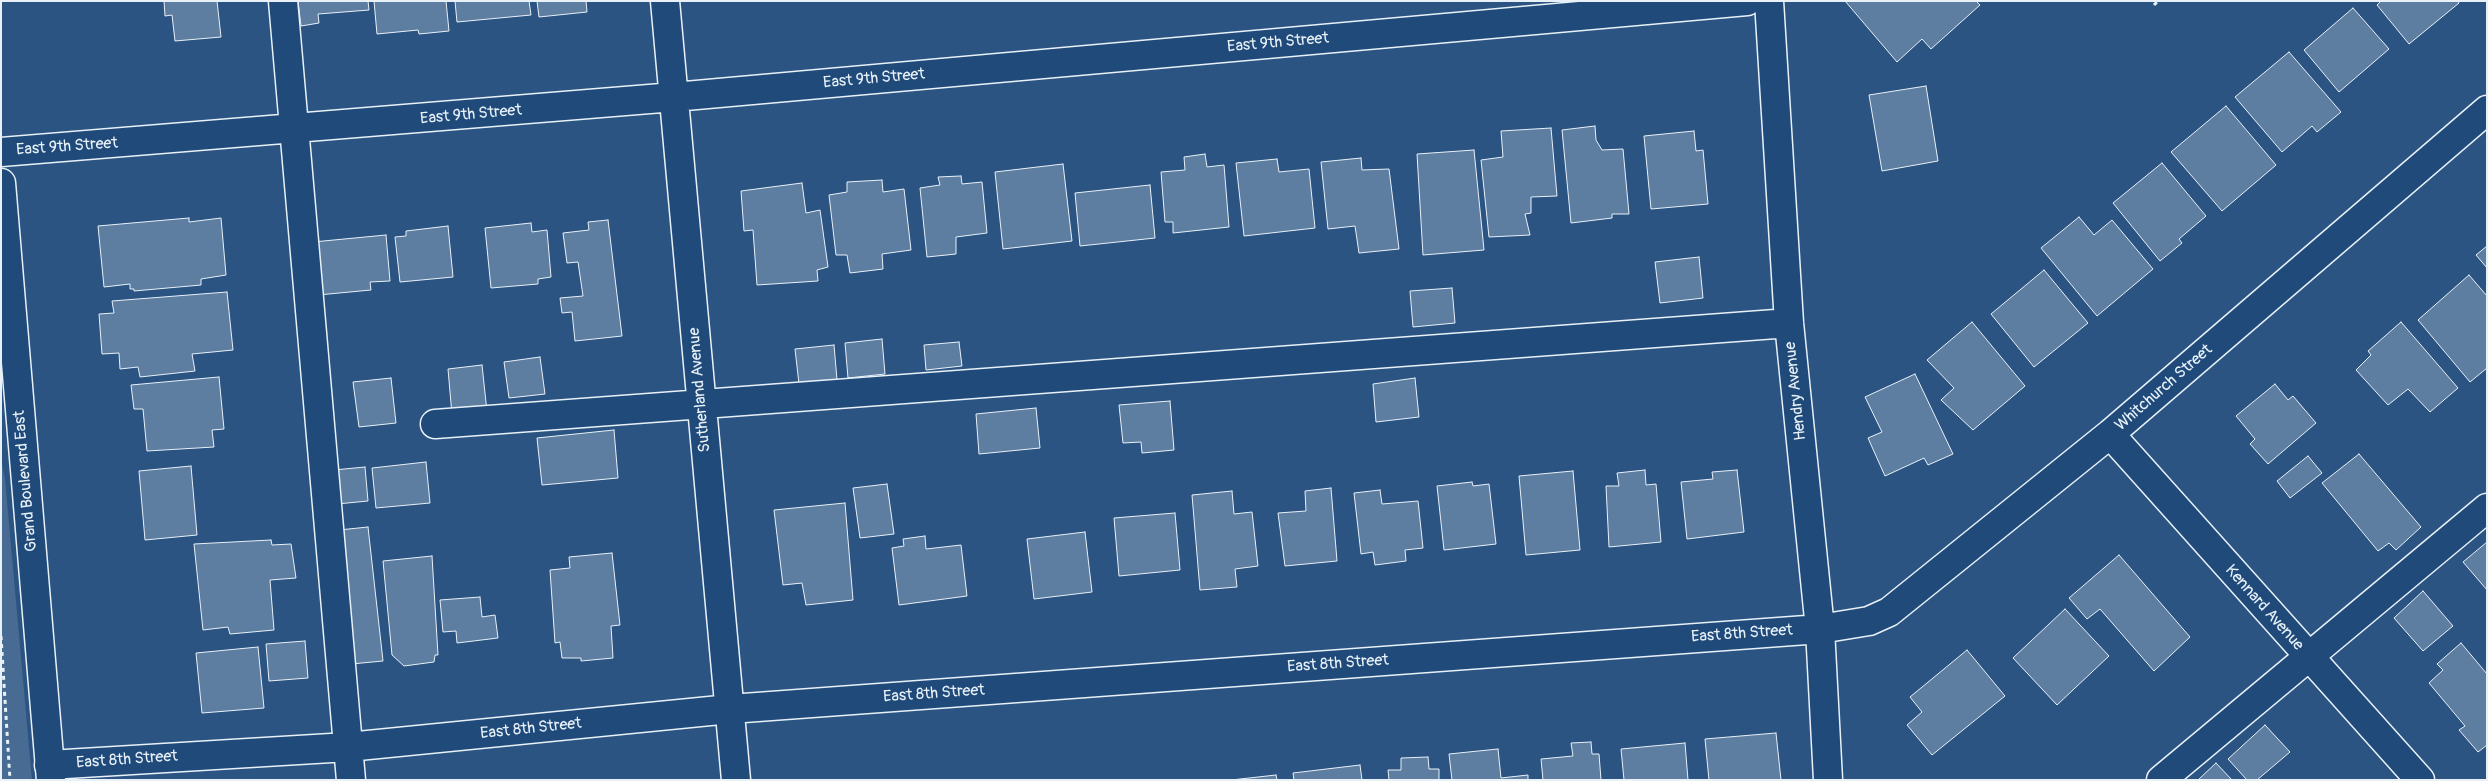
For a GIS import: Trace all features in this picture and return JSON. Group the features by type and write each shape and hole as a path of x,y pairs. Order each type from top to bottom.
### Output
{"street":[{"path":"283,1 351,780"},
{"name":"Sutherland Avenue","path":"665,1 736,780"},
{"name":"East 9th Street","path":"1,152 293,130 1747,1"},
{"name":"Hendry Avenue","path":"1769,1 1789,323 1820,629 1828,780"},
{"name":"Whitchurch Street","path":"1820,629 1868,621 1889,612 2110,434 2487,110"},
{"name":"Grand Boulevard East","path":"1,183 50,772"},
{"path":"435,424 1789,323"},
{"name":"Kennard Avenue","path":"2110,434 2420,780"},
{"path":"2160,780 2487,508"},
{"name":"East 8th Street","path":"50,772 348,747 730,709 1820,629"}],"path":[{"path":"2154,5 2158,1"},
{"path":"1,636 10,780"}],"shaded area":[{"path":"1,459 5,479 32,780 1,780"}],"building":[{"path":"164,1 217,1 221,37 175,41 172,15 165,16"},
{"path":"298,1 368,1 369,10 318,14 319,23 301,26"},
{"path":"374,1 446,1 449,31 419,34 418,30 377,34"},
{"path":"455,1 529,1 531,15 457,22"},
{"path":"537,1 586,1 587,12 539,17"},
{"path":"1845,1 1976,1 1980,5 1931,49 1922,39 1897,62"},
{"path":"2381,1 2458,1 2459,3 2409,44 2377,5"},
{"path":"2353,8 2389,49 2339,92 2304,50"},
{"path":"2289,52 2341,112 2317,132 2312,126 2282,152 2235,97"},
{"path":"1926,86 1938,161 1882,171 1869,95"},
{"path":"2226,106 2276,165 2222,211 2171,152"},
{"path":"1595,126 1596,140 1602,150 1623,149 1629,214 1612,214 1612,218 1571,223 1562,130"},
{"path":"1551,128 1557,196 1531,197 1531,213 1525,214 1530,235 1489,237 1481,160 1503,157 1501,131"},
{"path":"1694,131 1696,151 1703,150 1708,204 1651,209 1644,136"},
{"path":"1474,150 1484,250 1423,255 1417,154"},
{"path":"1205,154 1207,167 1224,165 1229,227 1173,233 1173,222 1165,222 1161,172 1185,170 1184,157"},
{"path":"1361,158 1362,170 1389,169 1399,249 1359,253 1355,226 1328,229 1321,162"},
{"path":"1277,159 1279,172 1309,169 1315,228 1244,236 1236,163"},
{"path":"2162,163 2206,216 2179,239 2182,243 2160,261 2113,203"},
{"path":"1063,164 1072,241 1003,249 995,172"},
{"path":"961,176 962,184 982,182 987,233 956,237 956,254 927,257 920,188 940,185 938,177"},
{"path":"882,180 883,192 904,189 911,250 882,254 883,269 850,273 847,255 836,255 829,195 847,192 847,182"},
{"path":"802,183 806,213 820,210 828,267 817,270 818,281 757,285 753,230 744,231 741,191"},
{"path":"1150,185 1155,238 1080,246 1075,193"},
{"path":"2079,217 2094,235 2112,220 2153,269 2097,316 2041,248"},
{"path":"189,218 189,222 221,218 226,275 201,279 201,285 134,291 134,289 130,289 130,284 104,287 98,226"},
{"path":"608,220 622,336 575,341 572,312 562,313 560,298 583,296 578,262 567,263 563,233 589,230 588,222"},
{"path":"531,223 532,232 547,230 551,277 538,279 538,284 491,288 485,228"},
{"path":"448,226 453,277 400,282 395,237 406,236 406,231"},
{"path":"386,235 390,281 370,282 371,290 318,295 313,242"},
{"path":"2487,246 2487,268 2476,255"},
{"path":"1699,257 1703,298 1660,303 1655,262"},
{"path":"2044,270 2088,323 2034,367 1991,314"},
{"path":"2469,275 2487,296 2487,368 2470,382 2418,320"},
{"path":"1452,288 1455,323 1413,327 1410,291"},
{"path":"227,292 233,350 192,354 195,371 140,377 138,367 120,369 119,353 102,354 99,314 114,313 112,301"},
{"path":"1972,322 2025,386 1973,430 1941,400 1954,388 1927,360"},
{"path":"2401,322 2458,388 2430,412 2408,389 2388,405 2356,370 2371,355 2368,351"},
{"path":"882,339 885,374 848,378 845,343"},
{"path":"959,342 962,366 926,370 924,345"},
{"path":"834,345 837,380 799,384 795,349"},
{"path":"540,357 545,394 509,398 504,362"},
{"path":"482,365 487,412 452,415 448,369"},
{"path":"1915,374 1953,454 1928,465 1924,458 1885,476 1868,438 1882,432 1865,397"},
{"path":"219,377 224,429 212,430 214,447 147,451 143,409 134,409 131,385"},
{"path":"391,378 396,423 359,427 353,382"},
{"path":"1415,378 1419,417 1376,422 1373,384"},
{"path":"2275,384 2288,400 2293,396 2316,423 2268,464 2250,444 2255,439 2236,416"},
{"path":"1170,401 1174,450 1142,453 1141,442 1123,443 1119,405"},
{"path":"1036,408 1040,448 979,454 976,414"},
{"path":"614,430 618,478 542,485 537,438"},
{"path":"2359,454 2421,527 2396,550 2389,543 2378,551 2322,483"},
{"path":"2308,456 2322,473 2290,498 2277,481"},
{"path":"426,462 430,503 376,508 372,468"},
{"path":"191,466 197,535 145,540 139,471"},
{"path":"365,467 368,501 337,504 334,470"},
{"path":"1645,470 1646,485 1656,484 1661,542 1609,547 1606,486 1619,486 1617,473"},
{"path":"1737,470 1744,532 1687,539 1681,482 1713,479 1712,472"},
{"path":"1573,471 1580,550 1526,555 1519,476"},
{"path":"1472,482 1473,486 1489,484 1496,544 1444,550 1437,486"},
{"path":"887,484 894,534 860,538 853,488"},
{"path":"1331,488 1337,561 1285,566 1278,513 1306,511 1305,491"},
{"path":"1380,490 1382,504 1418,501 1423,548 1405,550 1406,561 1375,565 1373,552 1361,554 1354,493"},
{"path":"1232,491 1234,514 1252,512 1258,566 1235,569 1237,587 1200,590 1192,495"},
{"path":"845,503 853,600 806,605 802,583 783,585 774,510"},
{"path":"1175,513 1180,570 1119,576 1114,518"},
{"path":"368,527 383,661 351,664 339,530"},
{"path":"1085,532 1092,592 1034,599 1027,539"},
{"path":"925,536 926,549 961,545 967,596 899,605 892,548 904,546 903,539"},
{"path":"271,540 272,545 291,544 296,578 270,580 274,630 230,634 228,627 203,630 194,544"},
{"path":"2487,542 2487,590 2463,562"},
{"path":"612,553 620,625 611,626 613,658 581,661 581,658 562,658 560,642 555,643 550,570 570,568 569,557"},
{"path":"2119,555 2190,637 2154,671 2100,609 2087,619 2069,598"},
{"path":"432,556 438,655 435,655 434,662 404,666 392,655 383,561"},
{"path":"2423,591 2453,626 2423,651 2394,618"},
{"path":"480,597 482,617 495,615 498,638 457,643 456,631 443,632 440,600"},
{"path":"2065,609 2109,656 2057,705 2013,658"},
{"path":"305,641 308,678 269,681 266,644"},
{"path":"2461,643 2487,674 2487,745 2478,752 2459,730 2465,726 2429,683 2443,670 2437,664"},
{"path":"258,647 264,708 202,713 196,653"},
{"path":"1967,650 2005,696 1932,755 1907,725 1922,712 1910,697"},
{"path":"2265,725 2290,752 2257,780 2247,780 2228,759"},
{"path":"1776,733 1781,780 1709,780 1705,739"},
{"path":"1591,742 1592,754 1599,754 1601,780 1543,780 1541,759 1573,756 1571,743"},
{"path":"1685,743 1688,780 1624,780 1621,749"},
{"path":"1498,749 1501,778 1528,775 1528,780 1452,780 1449,754"},
{"path":"1428,757 1429,769 1439,769 1439,780 1389,780 1388,770 1401,770 1401,758"},
{"path":"2216,763 2232,780 2198,780"},
{"path":"1360,765 1362,780 1294,780 1293,773"},
{"path":"1276,775 1277,780 1231,780"}]}
